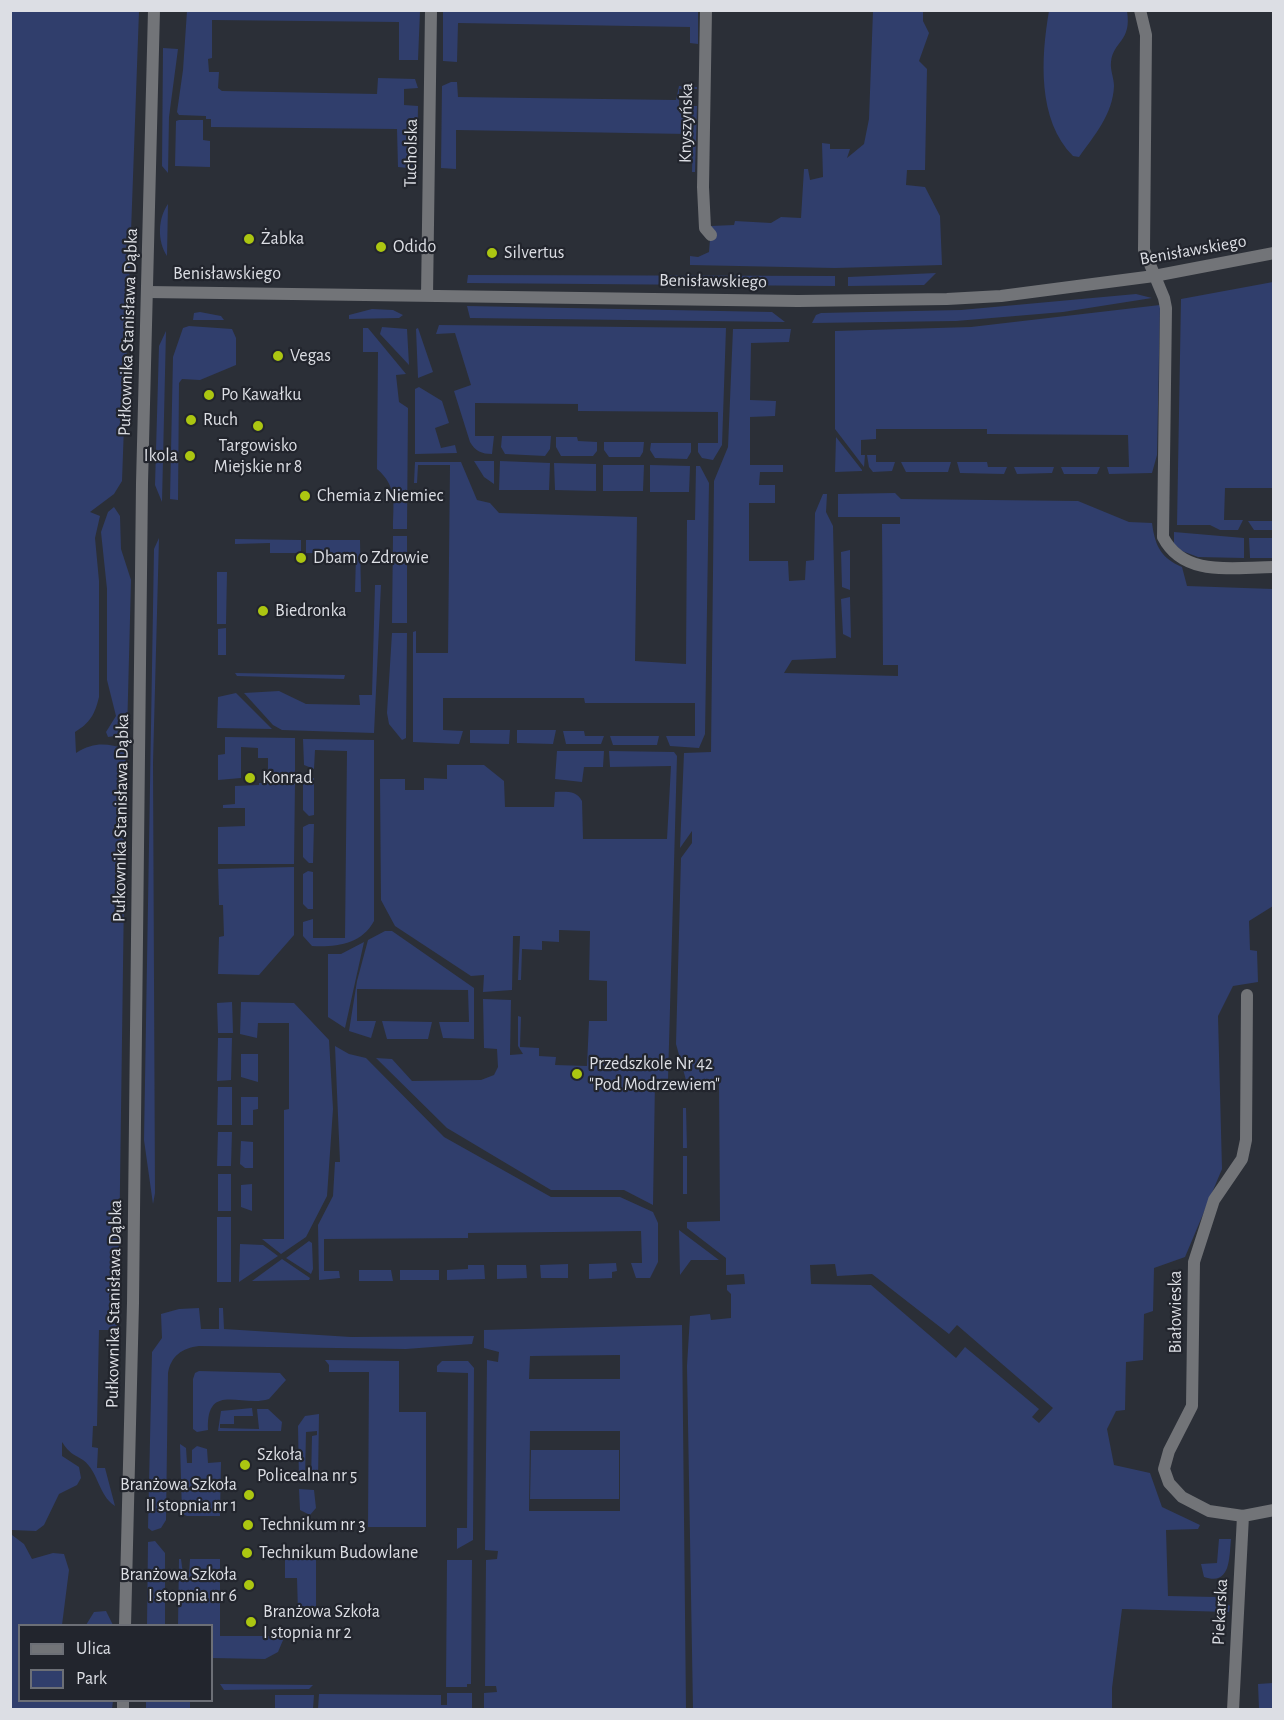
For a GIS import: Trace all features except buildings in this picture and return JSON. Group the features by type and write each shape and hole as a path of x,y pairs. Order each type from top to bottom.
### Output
{"street":[{"name":"Pułkownika Stanisława Dąbka","path":"125,1624 134,1303 142,483 154,10"},
{"name":"Tucholska","path":"427,296 430,10"},
{"name":"Knyszyńska","path":"706,10 703,187 705,228 711,235"},
{"path":"1140,10 1146,35 1144,250 1166,308 1163,537 1177,557 1196,565 1274,567"},
{"name":"Benisławskiego","path":"148,292 798,301 947,299 1001,296 1154,276 1274,253"},
{"name":"Białowieska","path":"1247,995 1246,1140 1242,1159 1214,1200 1194,1262 1192,1406 1169,1450 1164,1469 1169,1483 1182,1497 1209,1511 1243,1516 1274,1510"},
{"name":"Piekarska","path":"1233,1710 1243,1516"}],"green space":[{"path":"11,10 139,11 122,481 114,494 90,512 100,516 95,538 99,581 99,697 91,718 75,732 76,753 100,745 126,749 118,1330 99,1330 97,1426 93,1426 92,1447 98,1448 97,1468 105,1468 115,1506 105,1496 88,1465 69,1451 62,1442 62,1456 79,1467 81,1478 77,1485 59,1494 44,1525 36,1531 12,1530 12,1535 24,1544 32,1559 53,1553 64,1554 69,1570 62,1624 18,1624 18,1702 113,1702 112,1709 11,1709"},
{"path":"187,11 420,11 418,60 399,60 399,22 212,20 212,58 208,59 209,72 219,72 218,88 222,91 377,94 378,78 415,79 418,88 404,89 404,105 418,106 417,169 398,167 397,129 211,127 211,119 206,119 206,116 179,115 177,112 183,70"},
{"path":"443,11 698,11 698,44 690,43 690,27 458,23 457,62 443,61"},
{"path":"873,11 923,11 923,21 929,33 919,61 927,69 925,170 907,170 906,185 925,187 940,216 942,265 835,268 690,265 690,256 698,257 709,252 711,226 734,225 735,221 771,223 781,217 801,218 804,169 808,169 810,180 823,177 822,143 830,144 830,149 850,149 847,158 864,144 869,119"},
{"path":"1049,11 1127,11 1128,21 1125,35 1112,55 1111,68 1114,86 1110,106 1102,124 1079,157 1073,156 1061,141 1047,106 1044,87 1044,48"},
{"path":"163,48 178,49 169,117 168,173 162,166"},
{"path":"457,82 458,97 676,100 679,86 697,87 697,89 679,89 679,106 697,106 695,172 692,172 693,136 688,134 456,130 456,169 441,168 442,86"},
{"path":"203,120 203,140 210,141 210,167 175,166 176,121"},
{"path":"168,204 167,256 160,237 160,230 162,216"},
{"path":"936,273 924,285 848,286 848,277"},
{"path":"468,275 835,276 835,286 467,283"},
{"path":"1273,282 1273,488 1225,488 1224,520 1243,520 1238,530 1220,530 1210,525 1177,525 1181,299"},
{"path":"1136,294 1152,298 1063,312 956,321 812,323 816,315 821,313 961,310"},
{"path":"1160,305 1157,455 1152,473 1109,474 1107,467 1129,467 1128,435 987,434 987,429 876,429 876,439 861,440 861,455 865,455 864,467 835,429 835,331 971,327"},
{"path":"467,306 772,312 785,322 470,318"},
{"path":"372,309 393,310 403,315 399,318 349,319 349,315"},
{"path":"194,313 221,316 224,320 193,320"},
{"path":"439,325 726,328 722,445 713,460 702,458 698,452 698,443 718,443 718,412 578,411 578,404 475,403 475,436 494,436 492,454 479,451 470,442 454,391 471,385 455,333 436,334"},
{"path":"189,326 232,329 236,338 236,365 200,380 182,379 179,383 178,500 170,499 173,357 183,328"},
{"path":"382,327 407,329 409,365 380,334"},
{"path":"363,328 368,328 406,374 396,375 399,402 408,408 407,529 393,529 393,496 388,482 377,469 378,352 363,352"},
{"path":"418,328 433,372 418,378 416,329"},
{"path":"733,329 791,329 789,342 751,343 750,400 776,401 775,416 750,417 750,465 783,465 783,472 760,472 759,485 775,485 775,503 749,503 749,561 788,561 789,581 805,580 806,561 814,560 815,513 823,494 827,494 826,512 833,526 836,658 792,660 784,673 898,676 898,665 883,665 882,524 900,524 900,517 838,517 838,494 895,493 901,499 1078,501 1129,522 1152,523 1157,545 1169,560 1182,567 1187,586 1273,589 1273,906 1249,921 1250,950 1257,951 1258,982 1233,986 1218,1016 1222,1169 1185,1257 1154,1268 1153,1311 1144,1314 1143,1360 1126,1362 1125,1410 1116,1411 1107,1429 1114,1465 1150,1473 1162,1507 1200,1525 1198,1529 1166,1530 1168,1596 1216,1597 1230,1606 1229,1612 1122,1609 1112,1688 1112,1709 693,1709 687,1366 690,1316 710,1314 711,1320 731,1318 731,1294 727,1290 727,1285 745,1284 744,1274 726,1275 726,1258 687,1228 687,1222 720,1221 719,1080 686,1080 676,1044 681,858 692,843 692,831 680,848 684,753 711,752 714,481 728,447","holes":["835,1264 837,1276 872,1274 949,1334 957,1325 1053,1408 1039,1423 1032,1417 1039,1409 965,1347 956,1358 871,1285 811,1284 810,1265"]},
{"path":"166,331 162,502 155,485 159,346"},
{"path":"419,387 442,401 449,423 435,428 441,448 455,445 457,453 415,454 415,389"},
{"path":"502,436 551,436 550,449 545,456 505,454 501,447"},
{"path":"556,437 577,437 578,441 597,442 597,451 593,456 561,456 556,447"},
{"path":"836,437 862,470 862,471 835,472"},
{"path":"604,442 644,442 643,452 640,457 609,457 604,450"},
{"path":"651,443 691,443 691,452 687,459 655,458 650,450"},
{"path":"867,455 876,455 876,462 895,462 892,471 873,472 869,467"},
{"path":"474,461 494,461 494,484 484,477"},
{"path":"500,461 550,463 549,490 499,490"},
{"path":"415,462 461,462 477,500 490,503 499,513 637,517 635,661 686,664 687,520 695,520 696,466 700,466 709,483 705,734 699,748 670,746 666,736 695,736 695,703 585,703 584,698 443,698 443,730 463,731 459,744 413,742 413,632 416,631 416,653 448,653 450,465 418,465 417,483 414,483"},
{"path":"901,462 951,462 948,472 906,472"},
{"path":"957,462 987,462 988,467 1007,467 1004,474 960,473"},
{"path":"554,463 596,464 596,491 555,490"},
{"path":"603,465 644,465 643,491 603,491"},
{"path":"650,465 690,466 689,492 650,492"},
{"path":"1014,467 1054,467 1052,473 1017,474"},
{"path":"1061,467 1100,467 1097,474 1064,474"},
{"path":"114,507 120,516 121,549 131,580 127,734 108,737 106,732 116,716 107,680 107,589 101,532 108,512"},
{"path":"1248,521 1273,521 1273,530 1254,530"},
{"path":"1174,532 1244,538 1244,558 1198,557 1182,551 1174,544"},
{"path":"393,536 407,536 407,623 392,623"},
{"path":"159,538 153,763 155,1193 153,1204 144,1140 154,549"},
{"path":"1249,538 1273,538 1273,558 1250,558"},
{"path":"235,539 301,540 301,553 270,553 270,543 235,544"},
{"path":"306,540 360,540 361,592 355,592 356,554 306,553"},
{"path":"850,550 850,590 842,587 841,552"},
{"path":"217,572 227,572 226,624 217,624"},
{"path":"375,585 381,585 374,733 282,730 273,725 244,693 279,691 306,704 360,705 359,695 372,695"},
{"path":"850,597 851,638 843,634 841,599"},
{"path":"226,628 226,655 218,655 218,629"},
{"path":"392,633 407,633 406,738 402,740 389,724 387,713"},
{"path":"235,673 345,675 344,679 237,676"},
{"path":"236,693 272,729 217,728 218,697"},
{"path":"470,730 510,730 509,744 470,743"},
{"path":"517,730 556,730 553,744 517,743"},
{"path":"563,731 584,731 585,736 604,736 601,744 566,744"},
{"path":"610,736 659,736 657,745 613,745"},
{"path":"225,737 295,738 295,779 263,779 268,777 268,758 258,758 258,748 241,747 241,778 218,780 218,755 225,754"},
{"path":"303,739 374,740 374,921 369,929 355,940 339,945 312,946 303,936 303,922 313,919 313,938 345,938 347,751 315,750 314,769 304,765"},
{"path":"557,751 604,751 603,767 584,767 582,782 555,779"},
{"path":"609,751 674,752 677,756 668,1080 655,1081 653,1205 624,1190 551,1190 447,1128 376,1058 392,1059 412,1081 481,1080 494,1075 498,1067 497,1049 484,1048 483,999 511,1000 510,1055 523,1054 518,1046 518,1016 521,1017 520,1047 539,1048 539,1056 556,1057 555,1065 587,1066 589,1021 607,1021 607,981 589,980 590,931 559,930 559,942 542,941 542,950 522,949 521,980 518,980 520,936 513,936 512,990 483,992 484,975 471,976 395,926 381,900 380,779 405,779 405,790 424,790 424,778 447,779 447,765 484,765 504,781 505,807 554,807 555,792 570,792 580,797 583,839 667,839 671,766 610,767"},
{"path":"309,777 314,778 314,815 309,816 303,810 303,781"},
{"path":"295,782 294,864 218,864 218,827 245,826 245,808 223,808 223,805 235,804 235,786"},
{"path":"314,824 313,863 309,863 303,857 303,827"},
{"path":"294,867 294,935 259,975 218,974 219,937 224,936 223,905 219,905 218,869"},
{"path":"308,871 313,872 313,909 308,909 303,904 303,874"},
{"path":"385,931 392,931 474,988 474,1039 443,1038 439,1022 469,1022 468,990 357,989 357,1021 376,1021 371,1038 349,1031 357,981 368,940"},
{"path":"364,942 345,1028 328,1017 328,954 341,954"},
{"path":"232,1002 233,1033 218,1033 217,1003"},
{"path":"241,1002 294,1003 329,1040 333,1109 327,1196 306,1237 281,1254 262,1239 284,1239 284,1110 289,1109 289,1023 258,1023 257,1038 240,1034"},
{"path":"382,1021 432,1022 428,1039 387,1039"},
{"path":"218,1038 232,1038 231,1080 217,1081"},
{"path":"335,1046 349,1054 366,1058 444,1137 551,1197 620,1197 653,1212 658,1223 658,1262 650,1278 636,1278 631,1263 642,1263 641,1231 468,1233 468,1238 324,1239 324,1271 339,1271 340,1278 319,1280 318,1225 333,1196 335,1162 340,1162"},
{"path":"241,1054 258,1054 258,1082 241,1077"},
{"path":"218,1087 232,1087 232,1125 217,1125"},
{"path":"241,1097 258,1097 258,1109 253,1110 253,1125 241,1125"},
{"path":"683,1108 686,1108 687,1148 683,1148"},
{"path":"218,1132 232,1132 231,1166 217,1166"},
{"path":"241,1141 253,1142 253,1168 245,1168 240,1164"},
{"path":"683,1156 687,1156 687,1194 683,1194"},
{"path":"218,1174 231,1174 231,1211 218,1211"},
{"path":"252,1184 252,1211 241,1207 241,1185"},
{"path":"217,1217 231,1217 231,1282 217,1282"},
{"path":"679,1230 719,1260 691,1260 680,1275"},
{"path":"309,1241 312,1243 313,1269 311,1274 286,1258"},
{"path":"240,1244 263,1245 278,1256 239,1282"},
{"path":"282,1259 310,1278 309,1280 252,1281"},
{"path":"616,1263 617,1271 612,1272 612,1278 589,1279 589,1264"},
{"path":"568,1264 568,1278 541,1278 540,1265"},
{"path":"468,1265 484,1265 485,1279 447,1280 447,1270 468,1269"},
{"path":"497,1265 526,1265 527,1278 497,1279"},
{"path":"359,1270 391,1270 393,1281 359,1281"},
{"path":"400,1270 439,1270 439,1280 400,1280"},
{"path":"199,1308 201,1329 219,1329 219,1308 223,1308 224,1329 351,1337 474,1336 472,1344 406,1349 199,1346 178,1354 169,1367 168,1373 166,1520 161,1528 152,1531 148,1528 152,1352 162,1338 161,1314 179,1309"},
{"path":"682,1325 686,1709 484,1709 484,1693 497,1692 496,1686 485,1686 486,1560 497,1559 498,1551 485,1550 487,1360 498,1362 499,1352 484,1348 484,1330","holes":["620,1355 620,1379 529,1379 530,1356","530,1431 620,1431 620,1511 529,1511"]},
{"path":"325,1360 399,1361 399,1412 426,1412 426,1527 368,1527 369,1372 329,1372 329,1365"},
{"path":"442,1361 468,1361 474,1368 473,1540 457,1549 457,1528 467,1528 468,1373 437,1372 437,1366"},
{"path":"199,1371 280,1373 286,1380 269,1399 219,1401 213,1406 209,1415 208,1430 197,1432 193,1429 193,1379 195,1373"},
{"path":"252,1408 253,1416 234,1416 234,1424 220,1424 220,1428 259,1429 257,1409 268,1409 282,1422 281,1431 218,1431 221,1411"},
{"path":"319,1414 318,1481 311,1481 312,1436 317,1435 317,1431 306,1432 305,1479 299,1479 298,1426 305,1416"},
{"path":"180,1444 186,1448 187,1463 192,1463 192,1450 197,1446 207,1449 208,1463 221,1462 220,1516 182,1514"},
{"path":"531,1450 619,1450 619,1499 530,1499"},
{"path":"299,1489 314,1490 316,1508 310,1515 300,1510"},
{"path":"1219,1539 1231,1539 1227,1568 1219,1578 1204,1577 1201,1564 1217,1563"},
{"path":"155,1541 165,1553 165,1624 147,1624 148,1542"},
{"path":"285,1553 316,1553 316,1612 298,1612 297,1578 285,1578"},
{"path":"179,1559 181,1559 183,1574 189,1574 190,1559 220,1559 220,1636 278,1636 278,1634 286,1633 278,1652 265,1659 213,1658 213,1624 178,1624"},
{"path":"447,1560 472,1560 471,1684 467,1684 467,1687 446,1687"},
{"path":"106,1611 112,1624 87,1624 94,1612"},
{"path":"1273,1683 1273,1709 1259,1709 1258,1684"},
{"path":"220,1684 313,1685 309,1689 224,1690"},
{"path":"447,1693 472,1693 472,1709 318,1709 319,1694 441,1695 441,1705 447,1705"},
{"path":"275,1695 314,1695 313,1709 275,1709"},
{"path":"146,1702 190,1702 190,1709 146,1709"}],"place":[{"name":"Żabka","path":"249,239"},
{"name":"Odido","path":"381,247"},
{"name":"Silvertus","path":"492,253"},
{"name":"Vegas","path":"278,356"},
{"name":"Po Kawałku","path":"209,395"},
{"name":"Ruch","path":"191,420"},
{"name":"Targowisko Miejskie nr 8","path":"258,426"},
{"name":"Ikola","path":"190,456"},
{"name":"Chemia z Niemiec","path":"305,496"},
{"name":"Dbam o Zdrowie","path":"301,558"},
{"name":"Biedronka","path":"263,611"},
{"name":"Konrad","path":"250,778"},
{"name":"Przedszkole Nr 42 \"Pod Modrzewiem\"","path":"577,1074"},
{"name":"Szkoła Policealna nr 5","path":"245,1465"},
{"name":"Branżowa Szkoła II stopnia nr 1","path":"249,1495"},
{"name":"Technikum nr 3","path":"248,1525"},
{"name":"Technikum Budowlane","path":"247,1553"},
{"name":"Branżowa Szkoła I stopnia nr 6","path":"249,1585"},
{"name":"Branżowa Szkoła I stopnia nr 2","path":"251,1622"}]}
